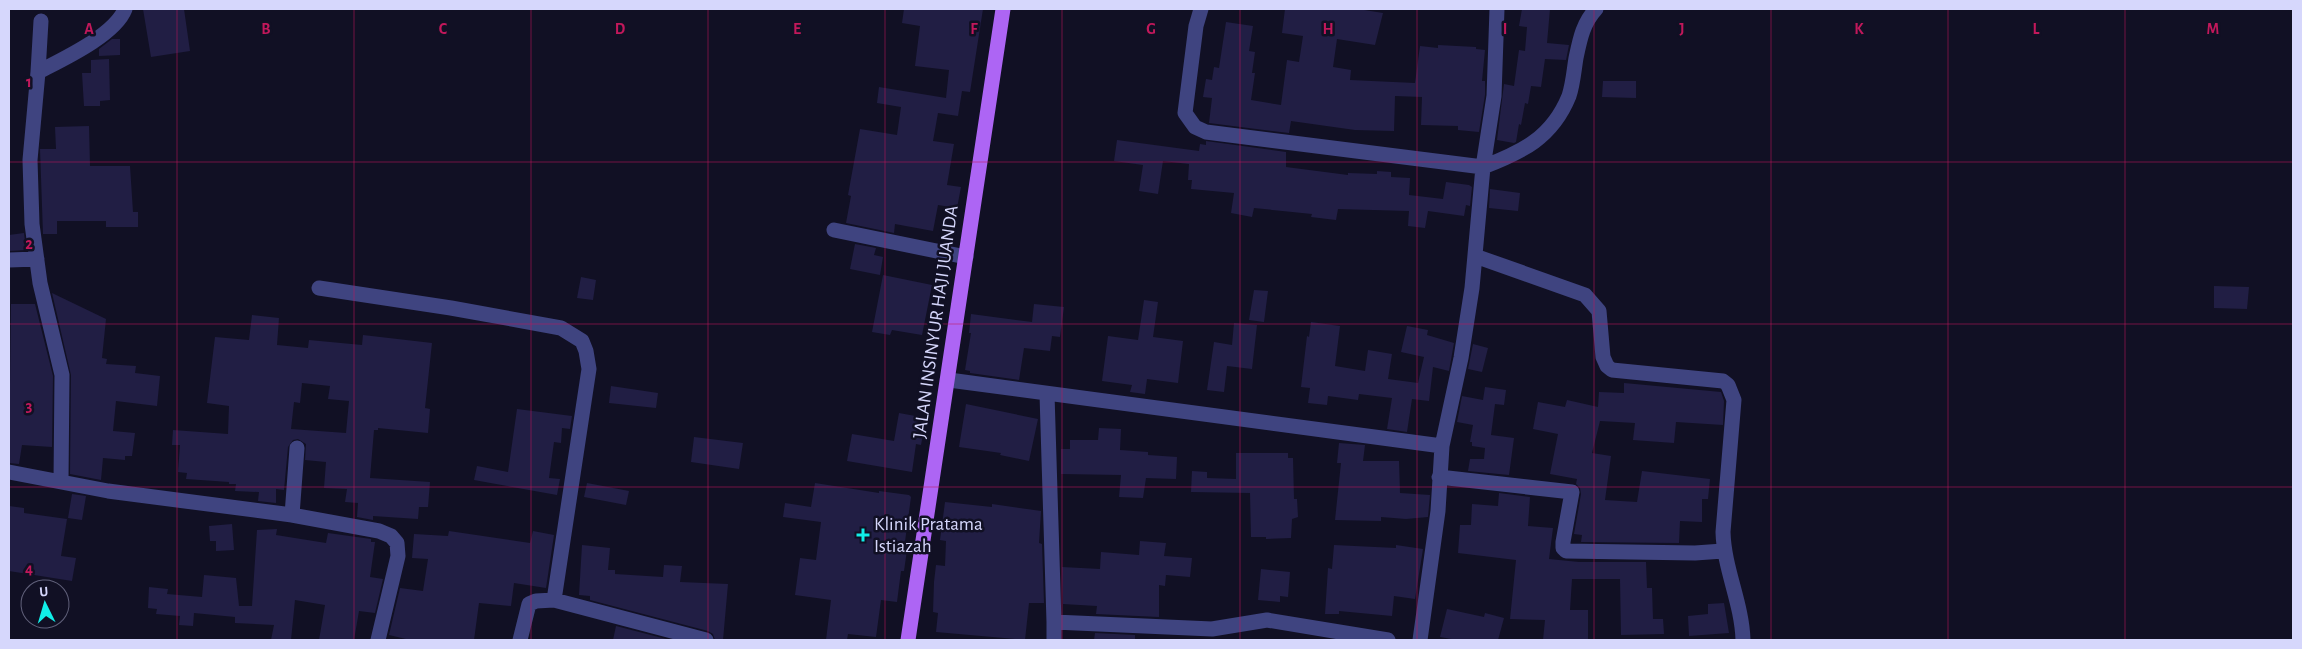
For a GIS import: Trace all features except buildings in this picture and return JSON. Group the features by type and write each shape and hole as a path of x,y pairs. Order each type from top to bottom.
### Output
{"main road":[{"name":"JALAN INSINYUR HAJI JUANDA","path":"908,640 949,380 1003,9"}],"street":[{"path":"38,72 108,31 125,9"},
{"path":"1200,9 1196,26 1185,113 1195,127 1206,132 1483,167 1521,152 1548,131 1569,94 1581,36 1588,19 1596,9"},
{"path":"1420,640 1438,511 1442,446 1461,358 1475,256 1483,167 1494,96 1497,9"},
{"path":"40,21 38,72 30,160 32,224 46,312 62,375 61,481"},
{"path":"834,230 966,257"},
{"path":"1475,256 1585,295 1599,311 1603,357 1607,366 1612,370 1722,381 1728,385 1734,400 1723,551 1739,606 1742,640"},
{"path":"9,260 37,259"},
{"path":"319,288 451,308 561,328 582,341 589,369 554,600"},
{"path":"949,380 1442,446"},
{"path":"1047,394 1054,640"},
{"path":"292,515 297,448"},
{"path":"9,472 108,491 292,515 379,531 391,536 398,543 398,556 378,640"},
{"path":"1439,477 1572,492 1563,542 1563,548 1566,551 1695,553 1723,551"},
{"path":"520,640 529,604 536,601 554,600 706,640"},
{"path":"1054,622 1212,629 1267,620 1388,640"}],"place":[{"name":"Klinik Pratama Istiazah","path":"863,535"}]}
